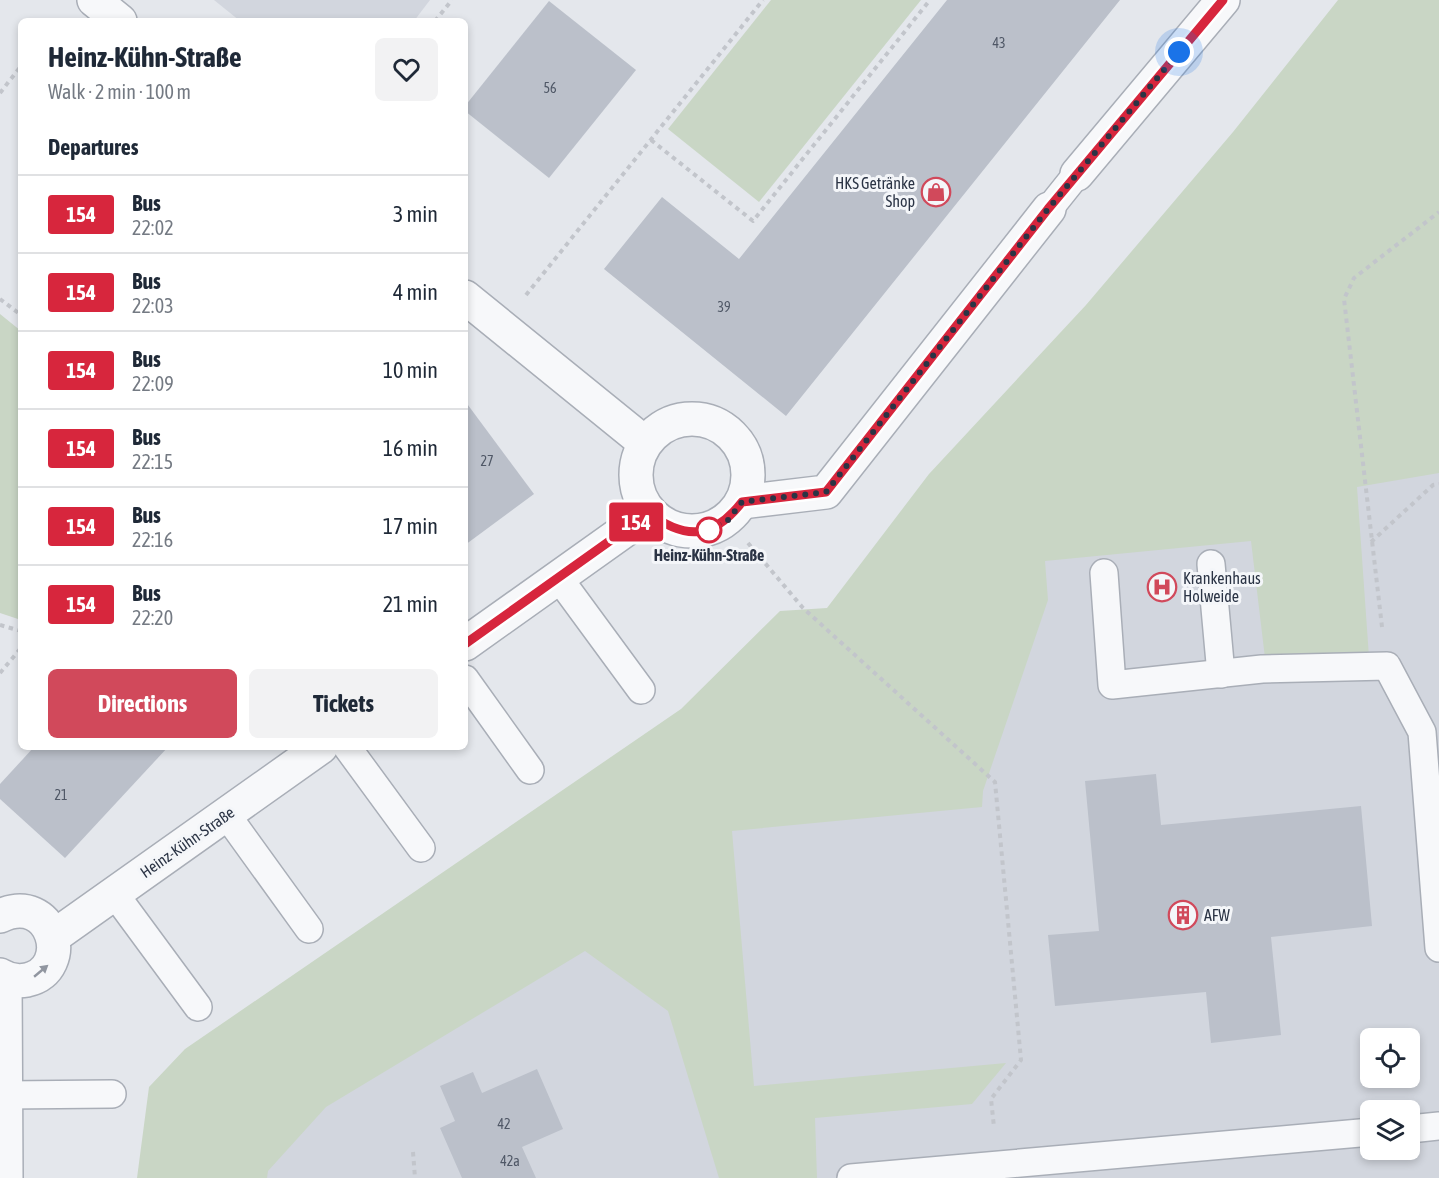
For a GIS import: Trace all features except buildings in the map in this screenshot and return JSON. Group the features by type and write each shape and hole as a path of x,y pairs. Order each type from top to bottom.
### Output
{"street":[{"path":"94,0 116,18"},
{"path":"1077,174 1223,0"},
{"path":"735,511 748,482 747,460 737,442 722,427 702,420 680,420 661,428 645,443 637,459 635,478 639,497 649,513 666,526 688,532 709,530 735,511 826,492 1048,209"},
{"path":"468,299 645,443"},
{"path":"468,642 649,513"},
{"name":"Heinz-Kühn-Straße","path":"53,937 317,750"},
{"path":"0,916 22,910 32,913 42,918 53,937 52,956 42,972 24,980 2,976 6,1178"}],"lane":[{"path":"1048,209 1077,174"},
{"path":"1211,564 1221,674"},
{"path":"1104,573 1112,685 1262,669 1387,666 1422,732 1439,948"},
{"path":"558,577 641,690"},
{"path":"468,683 530,770"},
{"path":"349,750 421,848"},
{"path":"226,814 309,929"},
{"path":"114,893 198,1007"},
{"path":"5,1095 112,1094"},
{"path":"1420,1128 1439,1126"},
{"path":"851,1178 1360,1133"}],"path":[{"path":"437,18 452,0"},
{"path":"501,326 763,0"},
{"path":"651,140 753,221 930,0"},
{"path":"0,93 18,70"},
{"path":"1387,666 1344,299 1354,278 1439,212"},
{"path":"0,299 18,313"},
{"path":"1371,543 1433,485 1439,484"},
{"path":"735,511 803,608 994,782 1021,1060 991,1099 997,1165"},
{"path":"0,625 18,630"},
{"path":"0,673 18,652"},
{"path":"413,1152 415,1178"}],"shaded area":[{"path":"214,0 430,0 416,18 236,18"},
{"name":"Krankenhaus Holweide","path":"1439,0 1439,1178 155,1178 593,843"}],"green space":[{"path":"771,0 921,0 759,202 668,129"},
{"path":"1338,0 1439,0 1439,473 1357,487 1369,657 1265,658 1251,541 1045,561 1048,600 983,791 982,807 732,831 754,1086 1006,1063 972,1104 815,1118 817,1178 719,1178 668,1011 585,951 326,1107 268,1171 267,1178 137,1178 149,1087 185,1049 681,709 780,611 827,608 929,474 1086,305 1233,132"},
{"path":"0,314 18,329 18,619 0,613"}],"bus line":[{"name":"154","path":"468,642 649,513 666,526 688,532 709,530 728,520 742,502 826,492 1048,209 1223,0"}],"place":[{"name":"HKS Getränke Shop","path":"936,192"},
{"name":"Heinz-Kühn-Straße","path":"709,530"},
{"name":"Krankenhaus Holweide","path":"1162,587"},
{"name":"AFW","path":"1183,915"}],"route":[{"path":"709,530 728,520 742,502 826,492 1048,209 1179,52"}]}
